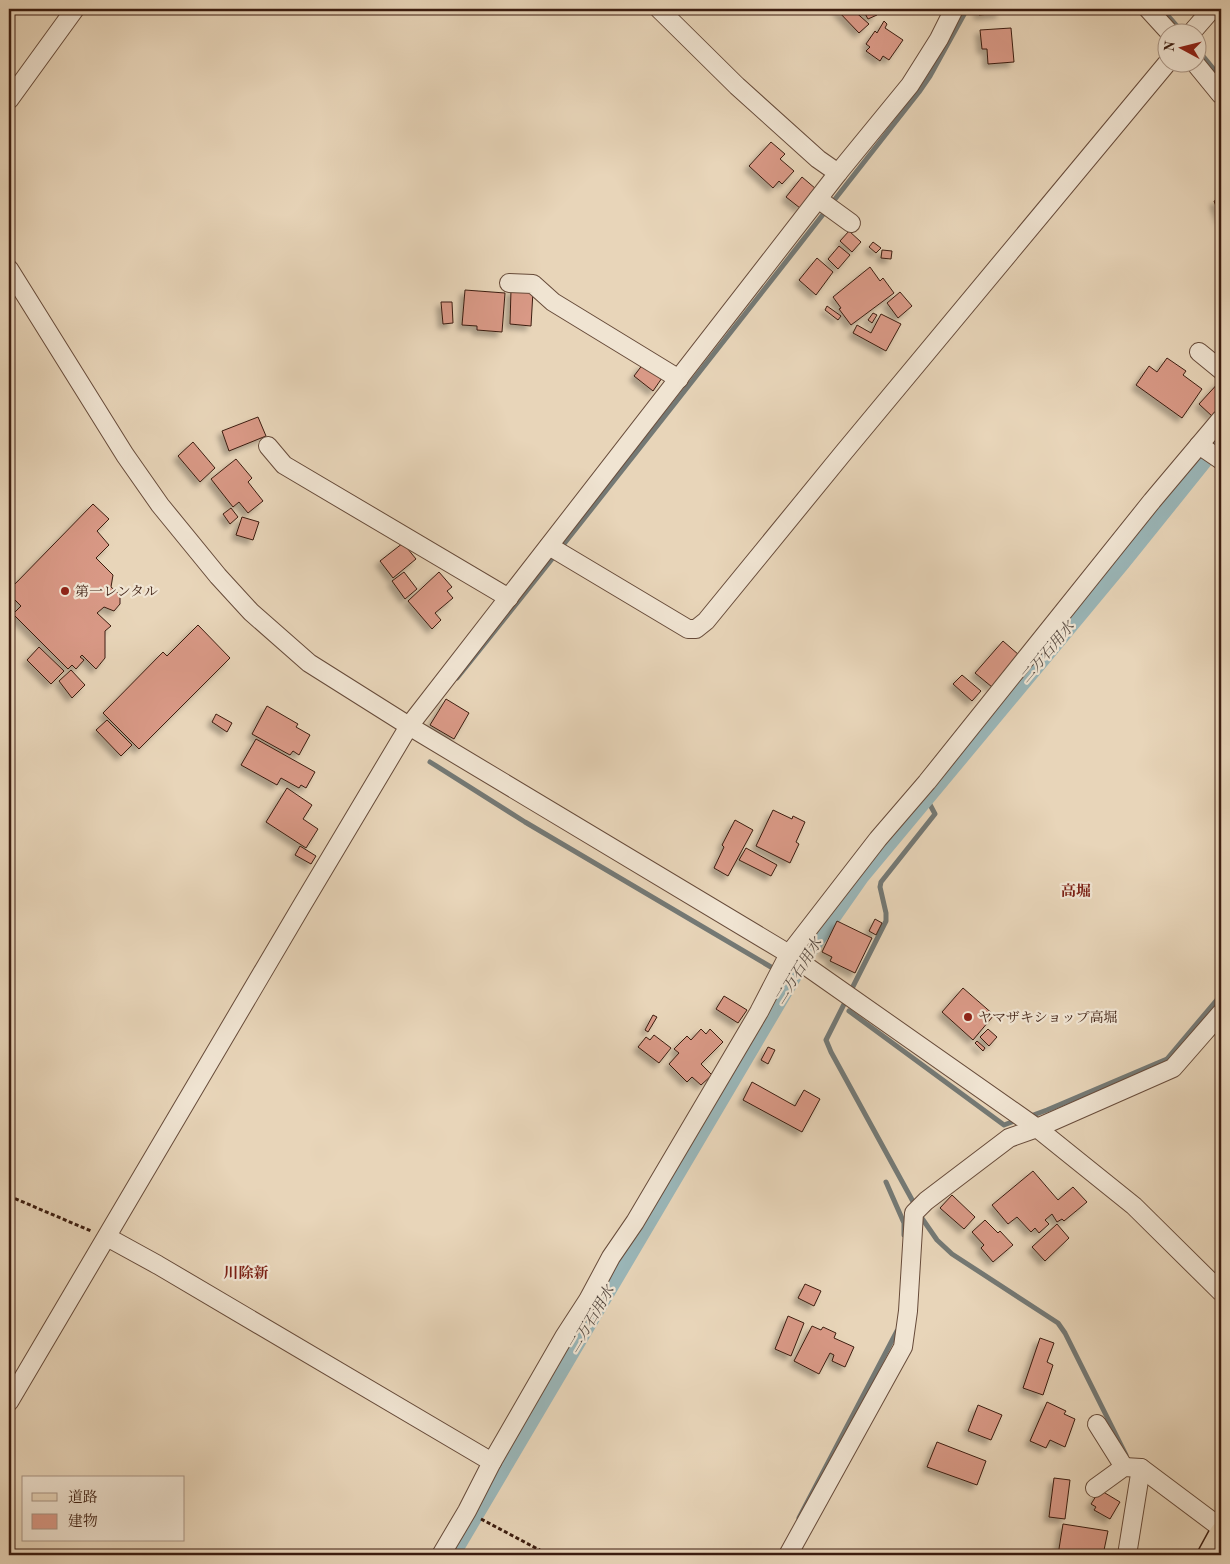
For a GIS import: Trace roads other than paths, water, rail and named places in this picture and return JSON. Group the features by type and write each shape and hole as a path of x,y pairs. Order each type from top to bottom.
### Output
{"main road":[{"path":"1209,1555 1221,1533"}],"street":[{"path":"9,100 75,9"},
{"path":"659,9 736,86 818,159 838,173"},
{"path":"9,1402 409,726 838,173 910,85 940,39 954,9"},
{"path":"1148,9 1160,22"},
{"path":"1201,22 1212,9"},
{"path":"550,546 688,629 696,629 706,621 850,444 1160,72"},
{"path":"1202,72 1221,95"},
{"path":"818,199 851,223"},
{"path":"9,269 125,455 160,505 218,576 251,612 309,664 789,954 1037,1128 1134,1206 1221,1292"},
{"path":"509,283 533,284 553,302 679,379"},
{"path":"1199,352 1221,370"},
{"path":"441,1555 467,1511 492,1462 588,1300 611,1257 635,1222 759,1012 789,954 878,839 927,782 1152,501 1221,419"},
{"path":"1199,445 1221,460"},
{"path":"268,446 284,465 508,598"},
{"path":"788,1555 903,1347 908,1311 914,1213 926,1201 1009,1138 1037,1128 1173,1068 1221,1013"},
{"path":"107,1237 174,1274 492,1462"},
{"path":"1097,1424 1124,1467"},
{"path":"1095,1488 1124,1467 1141,1468 1221,1528"},
{"path":"1127,1555 1141,1468"}],"waterway":[{"path":"457,678 919,92 930,76 967,9"},
{"path":"1162,9 1173,22"},
{"path":"1208,62 1221,78"},
{"name":"二万石用水","path":"452,1555 805,957 861,877 1123,562 1221,440"},
{"path":"430,762 525,822 776,970"},
{"path":"916,1207 826,1040 886,921 880,887 881,882 935,814 927,799"},
{"path":"1028,1117 1167,1059 1221,995"},
{"path":"849,1011 1004,1125 1017,1120"},
{"path":"886,1182 904,1223 904,1235"},
{"path":"919,1214 937,1240 952,1254 1058,1323 1065,1333 1126,1455"},
{"path":"799,1518 897,1331"}],"place":[{"name":"第一レンタル","path":"65,591"},
{"name":"ヤマザキショップ高堀","path":"968,1017"}],"district":[{"name":"高堀","path":"1076,891"},
{"name":"川除新","path":"246,1273"}]}
